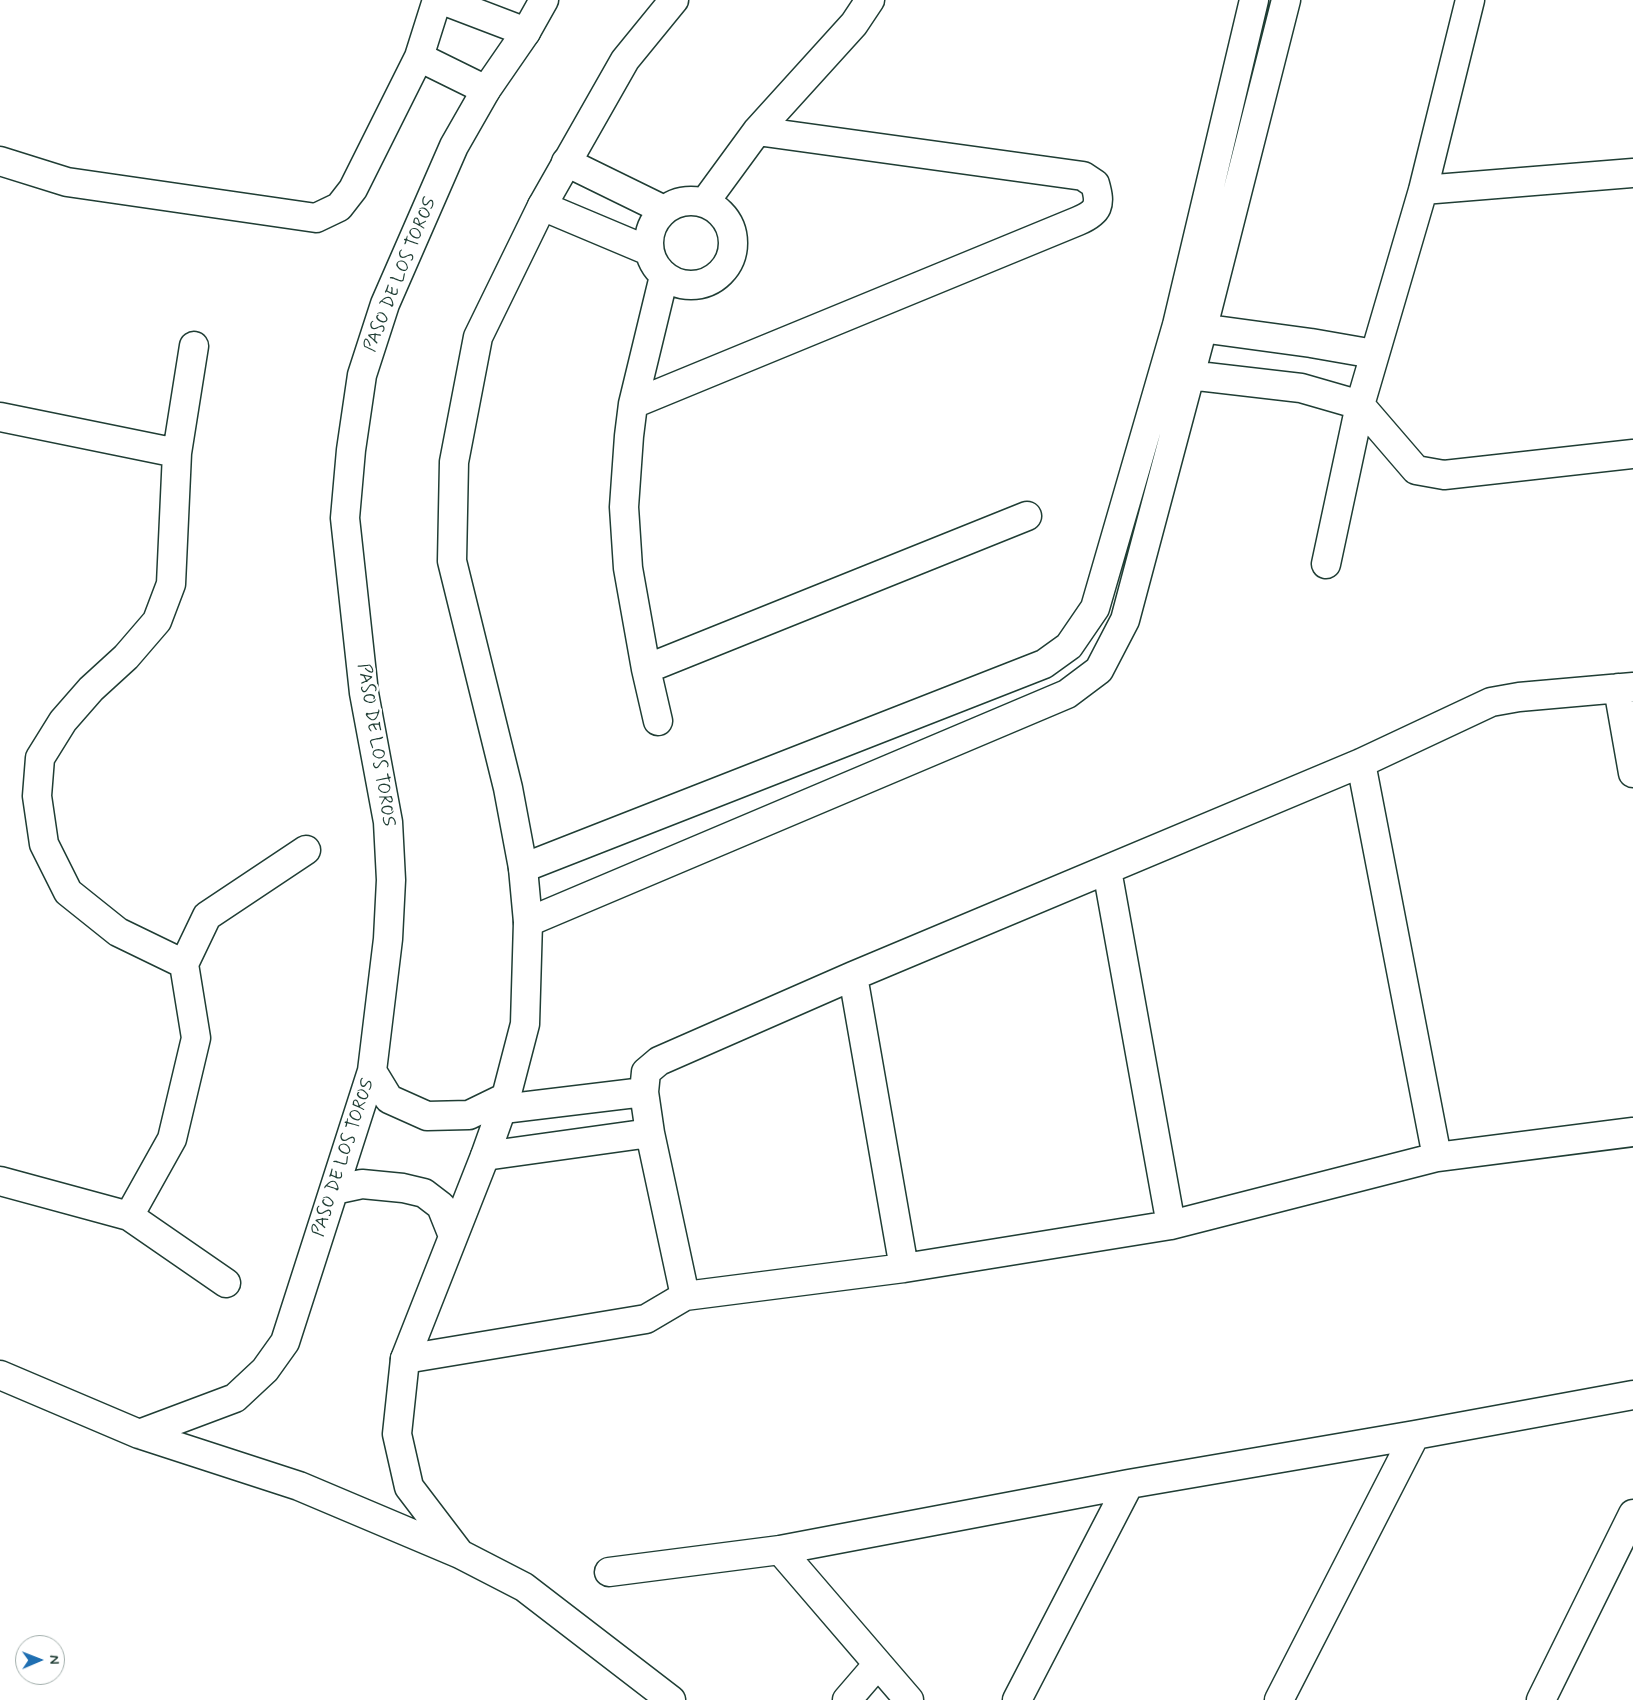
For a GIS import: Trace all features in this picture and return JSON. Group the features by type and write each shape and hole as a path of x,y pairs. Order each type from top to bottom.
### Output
{"street":[{"path":"0,161 67,182 316,218 339,208 353,189 419,57 437,0"},
{"path":"442,0 526,32"},
{"name":"PASO DE LOS TOROS","path":"139,1434 235,1398 265,1370 285,1342 372,1071 388,939 391,880 388,822 364,693 345,518 351,450 362,375 385,304 454,146 486,90 526,32 544,0"},
{"path":"460,1554 409,1487 397,1434 405,1359 505,1103 524,1024 528,922 523,868 508,788 452,561 454,462 478,337 542,206 625,60 674,0"},
{"path":"705,202 757,131 854,24 870,0"},
{"path":"528,922 1067,694 1099,670 1125,620 1189,375 1190,326 1254,0"},
{"path":"523,868 1044,664 1069,646 1095,608 1162,374 1190,326 1286,0"},
{"path":"1326,564 1360,405 1423,190 1470,0"},
{"path":"419,57 486,90"},
{"path":"633,404 1091,215 1096,209 1099,198 1095,184 1083,176 757,131"},
{"path":"566,162 664,210"},
{"path":"1423,190 1633,173"},
{"path":"690,200 705,202 718,210 728,221 733,235 733,250 728,264 718,276 706,283 692,286 677,284 664,276 654,265 649,251 649,236 654,222 664,210 676,203 690,200"},
{"path":"542,206 649,251"},
{"path":"658,722 646,669 628,568 624,506 633,404 664,276"},
{"path":"1190,326 1311,342 1374,354"},
{"path":"184,964 118,932 68,892 44,844 37,796 40,758 62,721 91,689 126,657 157,621 171,584 177,452 194,346"},
{"path":"1162,374 1189,375 1301,388 1360,405 1416,470 1444,475 1633,454"},
{"path":"0,417 177,452"},
{"path":"646,669 1027,516"},
{"path":"685,1296 650,1132 644,1092 646,1072 659,1061 853,976 1361,763 1491,702 1519,697 1626,687 1633,773"},
{"path":"1361,763 1437,1157"},
{"path":"128,1216 172,1139 196,1038 184,964 207,916 306,850"},
{"path":"1108,870 1171,1225"},
{"path":"853,976 904,1268"},
{"path":"372,1071 389,1099 427,1116 469,1115 505,1103 644,1092"},
{"path":"485,1156 650,1132"},
{"path":"405,1359 646,1319 685,1296 904,1268 1171,1225 1437,1157 1633,1132"},
{"path":"0,1181 128,1216 226,1283"},
{"path":"334,1190 362,1184 403,1188 424,1193 441,1206 453,1236"},
{"path":"0,1375 139,1434 300,1486 460,1554 524,1587 671,1700"},
{"path":"609,1572 780,1550 1129,1484 1415,1436 1633,1395"},
{"path":"1279,1700 1415,1436"},
{"path":"1017,1700 1129,1484"},
{"path":"1541,1700 1633,1514"},
{"path":"780,1550 909,1700"},
{"path":"847,1700 878,1664"}]}
